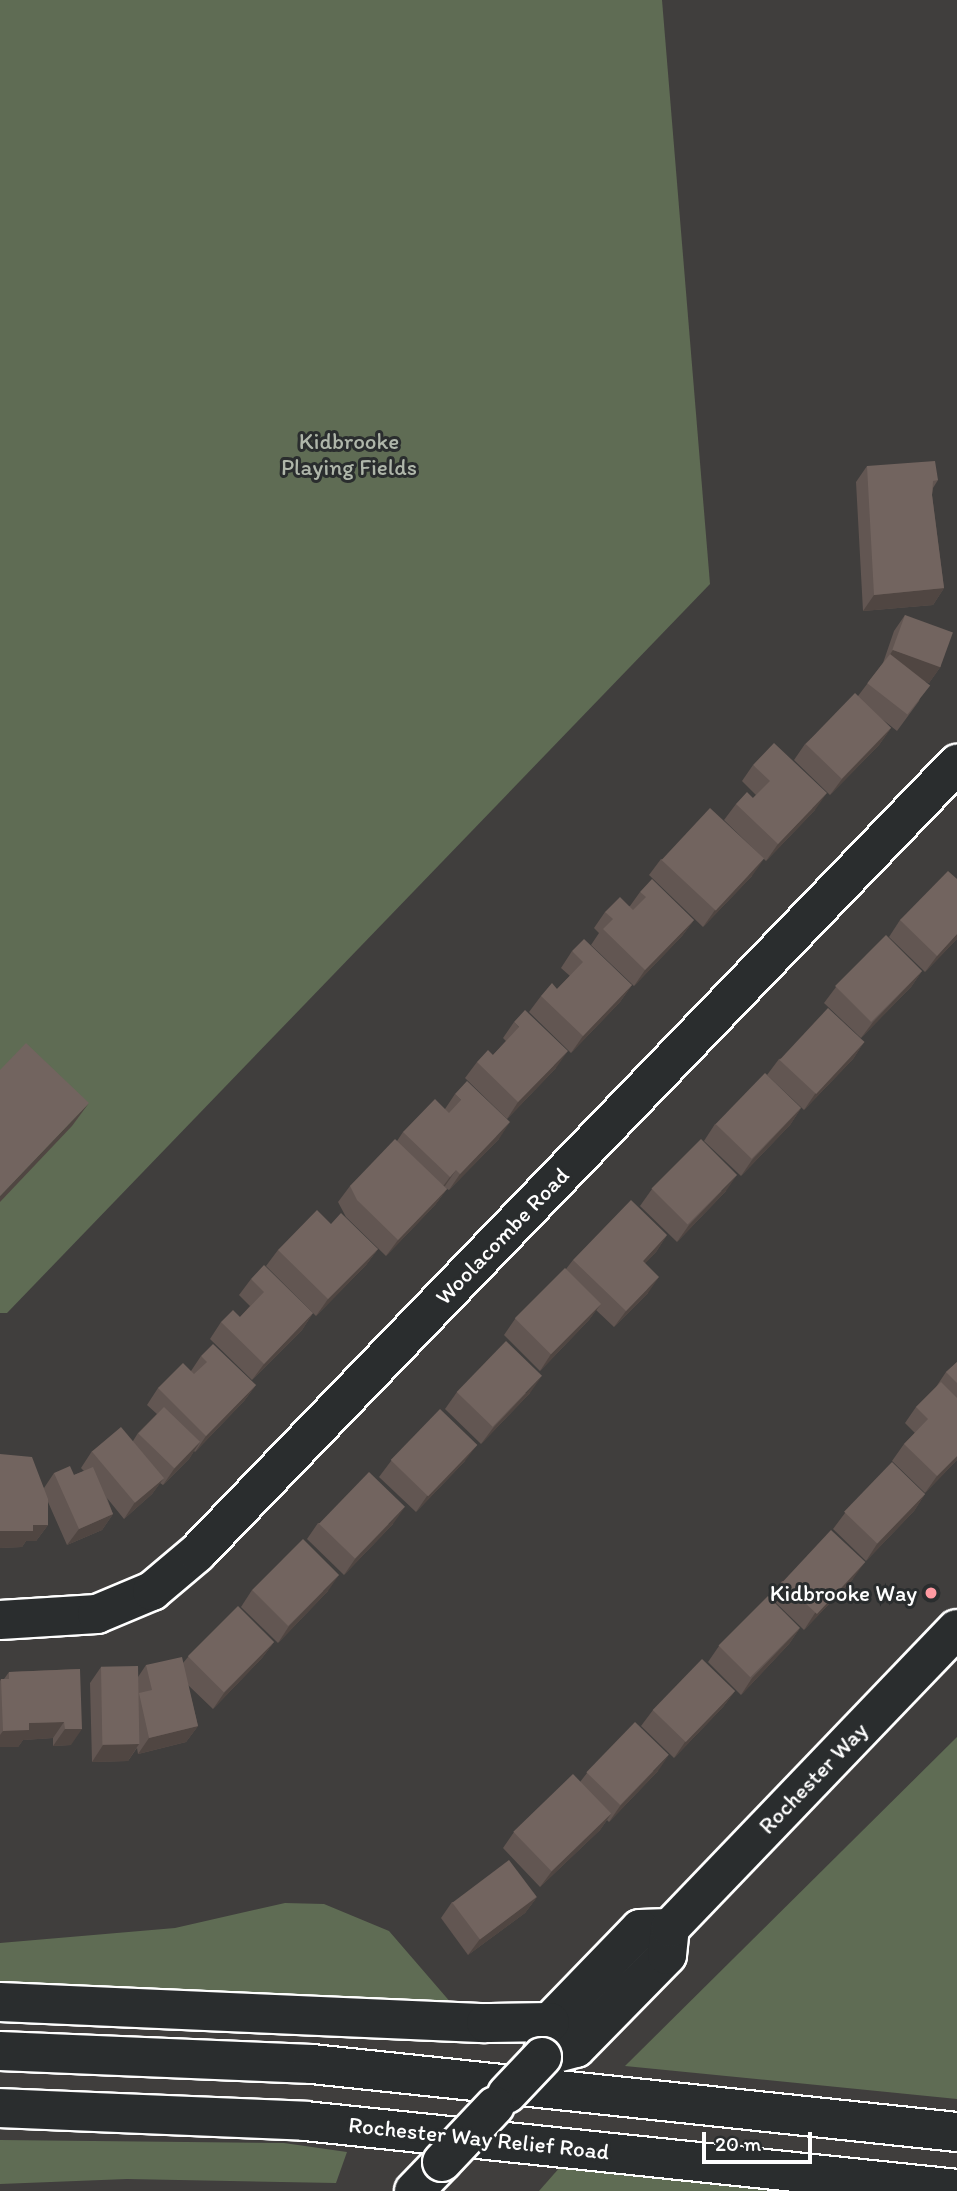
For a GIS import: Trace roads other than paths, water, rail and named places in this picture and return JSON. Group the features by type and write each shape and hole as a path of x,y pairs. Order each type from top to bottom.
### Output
{"main road":[{"name":"Woolacombe Road","path":"0,1620 97,1614 152,1591 197,1553 957,764"},
{"name":"Rochester Way","path":"0,2002 486,2023 576,2049 667,1955 670,1928 957,1629"},
{"path":"414,2191 442,2162 546,2039"},
{"path":"0,2051 312,2064 957,2132"},
{"name":"Rochester Way Relief Road","path":"0,2108 305,2121 957,2189"}],"place":[{"name":"Kidbrooke Way","path":"931,1593"}],"park label":[{"name":"Kidbrooke Playing Fields","path":"349,454"}]}
